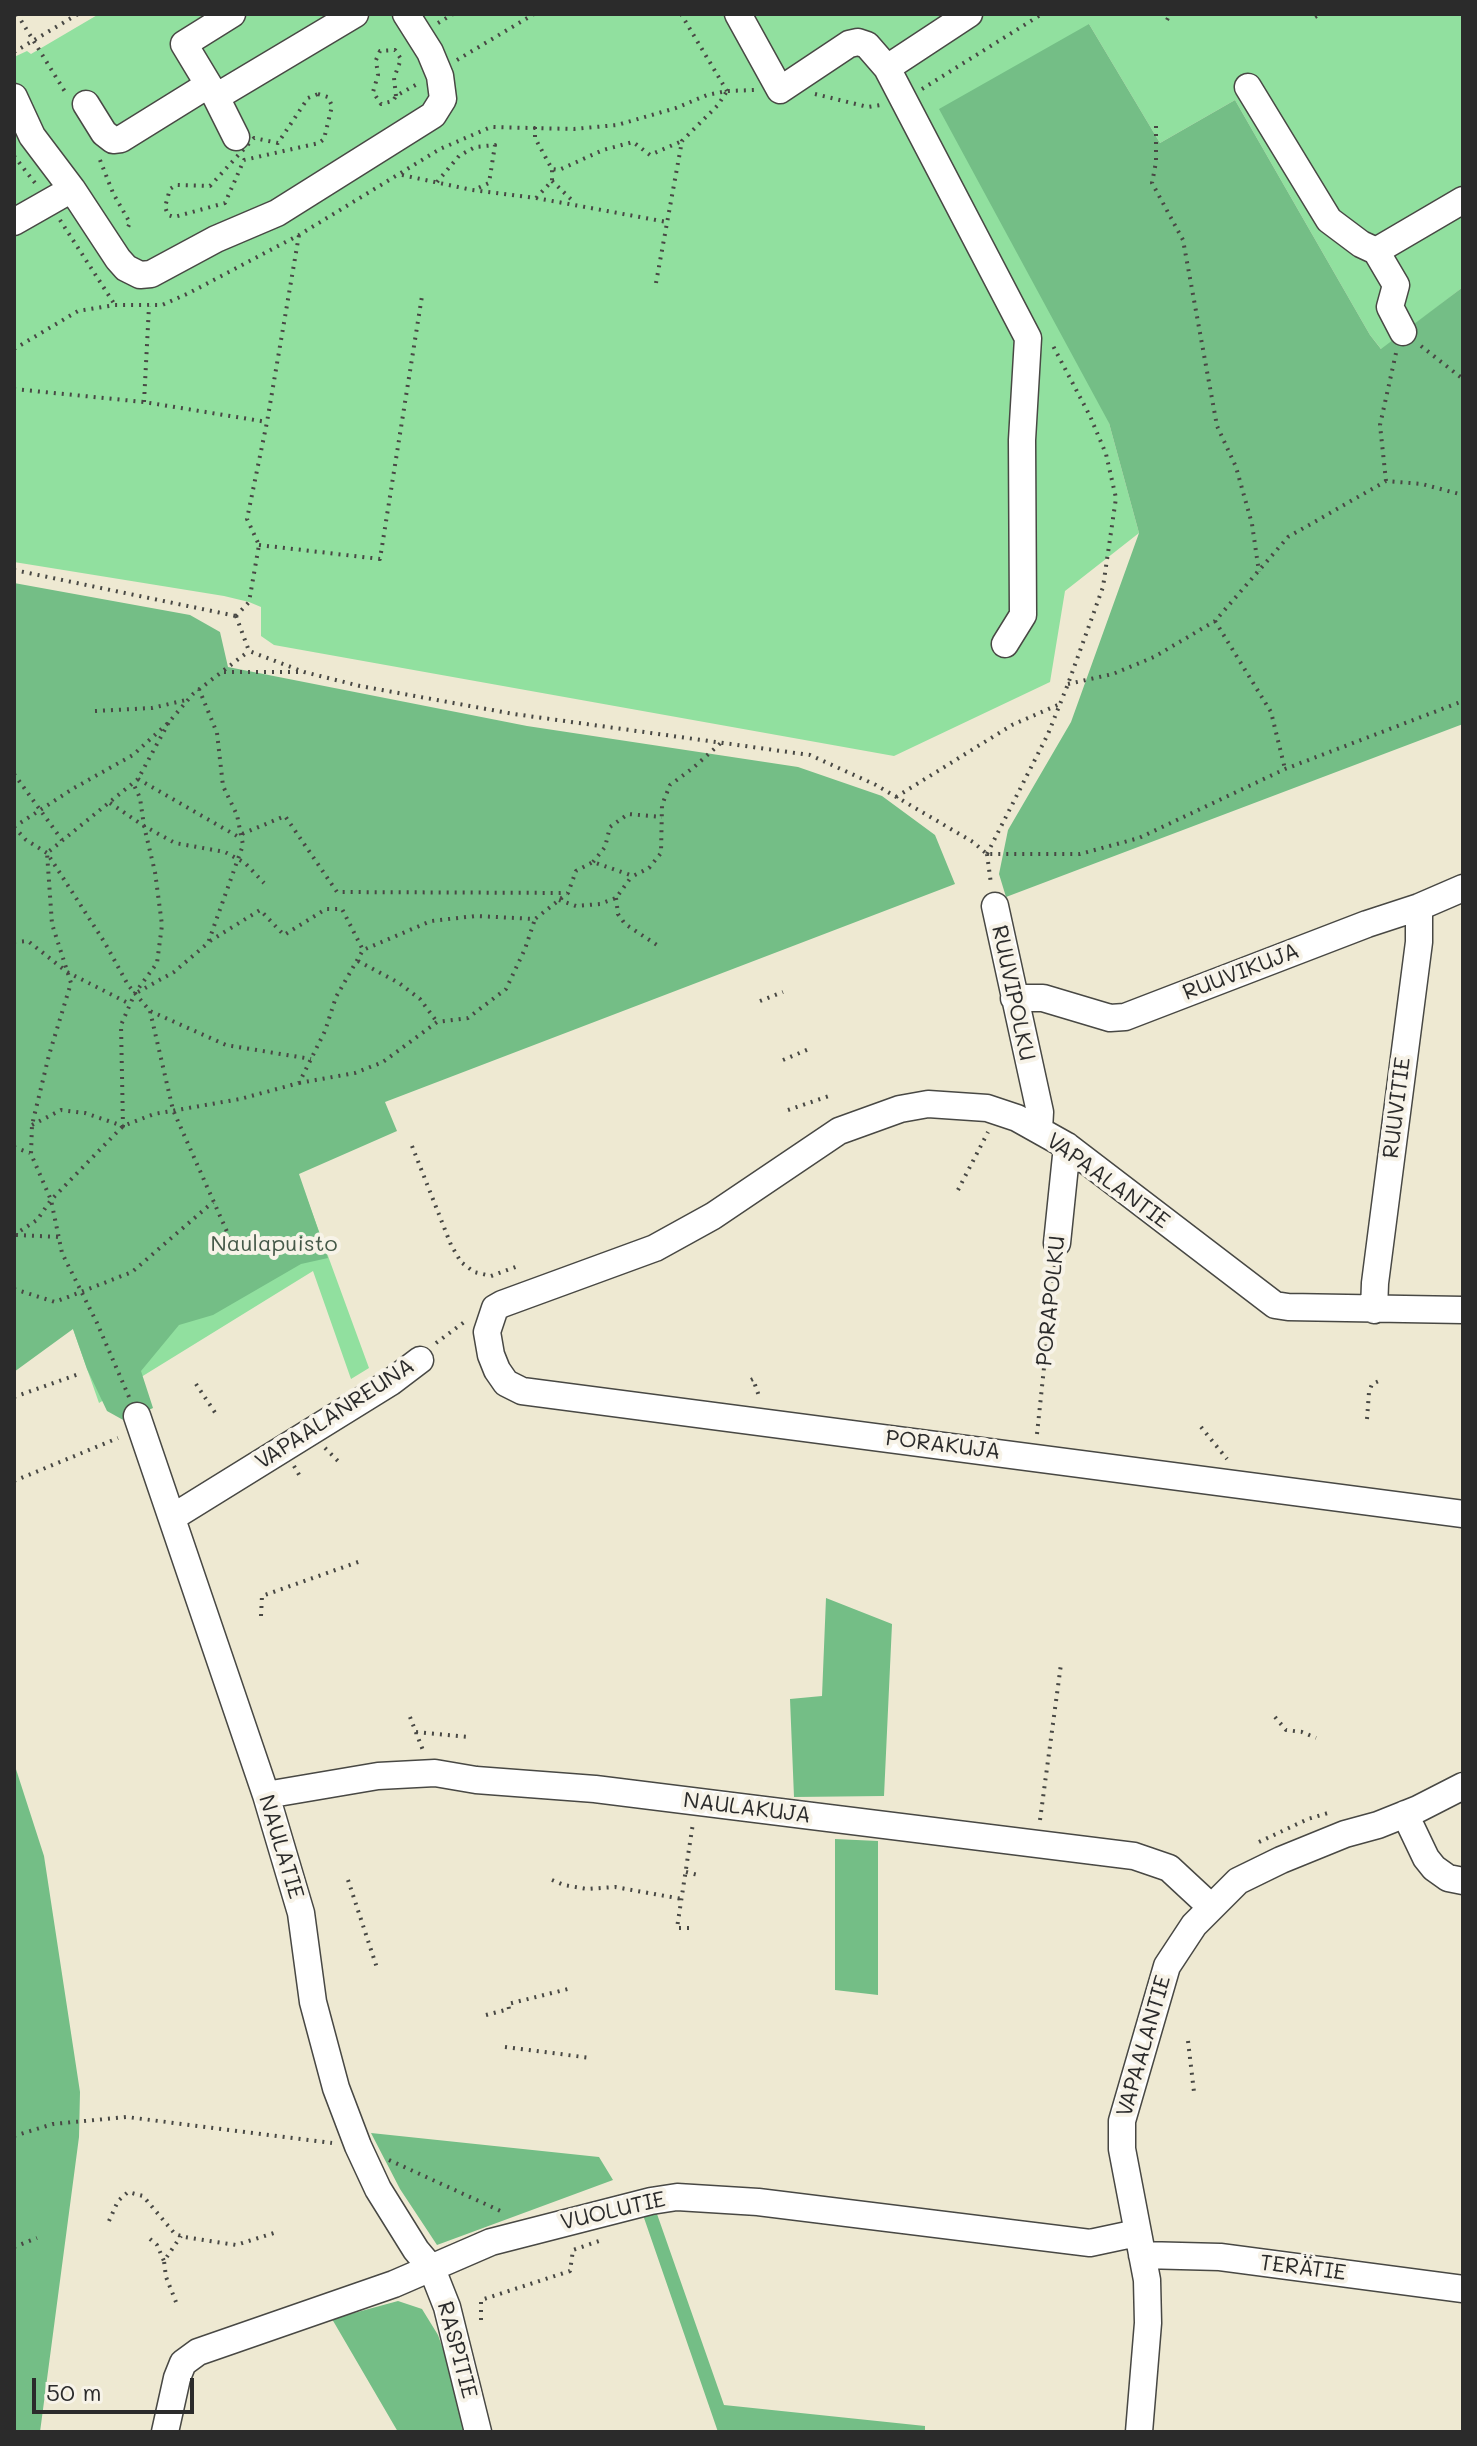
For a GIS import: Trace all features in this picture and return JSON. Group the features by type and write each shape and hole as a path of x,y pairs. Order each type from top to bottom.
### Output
{"street":[{"path":"232,14 184,44 236,137"},
{"path":"86,104 104,133 113,140 121,139 355,14"},
{"path":"14,97 23,130 72,189 126,268 140,275 161,271 216,239 277,213 433,115 443,99 438,71 406,14"},
{"path":"738,14 780,90 849,44 858,42 867,45 887,68 1028,338 1022,440 1023,615 1005,644"},
{"path":"887,68 969,14"},
{"path":"1248,87 1329,220 1346,235 1376,251 1396,285 1390,307 1403,332"},
{"path":"14,222 72,189"},
{"path":"1376,251 1463,200"},
{"name":"RUUVIKUJA","path":"1014,998 1043,998 1110,1018 1125,1017 1463,888"},
{"name":"RUUVIPOLKU","path":"995,906 1040,1112 1039,1130"},
{"name":"RUUVITIE","path":"1374,1310 1418,952 1419,907"},
{"name":"VAPAALANTIE","path":"495,1308 655,1248 713,1216 839,1131 866,1119 928,1104 954,1104 997,1111 1067,1146 1275,1305 1463,1310"},
{"name":"PORAPOLKU","path":"1057,1243 1067,1146"},
{"name":"PORAKUJA","path":"495,1308 487,1332 491,1355 497,1370 515,1390 1463,1514"},
{"name":"VAPAALANREUNA","path":"173,1517 391,1382 420,1360"},
{"name":"NAULATIE","path":"137,1416 266,1795 301,1913 313,2002 324,2045 358,2146 378,2189 416,2250 432,2269"},
{"name":"NAULAKUJA","path":"266,1795 378,1776 425,1774 697,1802 1134,1856 1169,1868 1211,1907"},
{"name":"VAPAALANTIE","path":"1139,2432 1148,2316 1147,2280 1122,2149 1122,2121 1167,1966 1194,1925 1238,1881 1345,1834 1405,1814 1463,1786"},
{"path":"1405,1814 1434,1868 1448,1878 1463,1881"},
{"name":"VUOLUTIE","path":"165,2432 183,2363 198,2352 432,2269 491,2242 677,2197 758,2202 1090,2243 1140,2244"},
{"name":"TERÄTIE","path":"1140,2244 1463,2289"},
{"name":"RASPITIE","path":"432,2269 447,2307 478,2432"}],"path":[{"path":"14,52 78,14"},
{"path":"396,96 394,78 401,59 398,53 389,49 378,54 378,75 373,92 381,104 387,104 534,14"},
{"path":"681,14 727,91"},
{"path":"14,349 78,311 115,305 162,305 189,293 299,235 456,141 491,127 574,129 617,125 727,91 780,90 829,96 868,107 888,104 902,99 1042,14"},
{"path":"1167,20 1170,14"},
{"path":"552,169 559,170 603,150 633,142 650,155 682,141 718,105 727,91"},
{"path":"318,94 328,97 332,106 327,128 319,143 244,160 225,203 174,217 168,215 165,207 170,189 176,185 210,186 254,138 278,143 308,98 318,94"},
{"path":"1156,126 1156,162 1152,183 1183,240 1217,426 1236,467 1252,524 1259,572"},
{"path":"535,127 535,138 552,169 552,181 536,198"},
{"path":"656,283 682,141"},
{"path":"437,183 465,153 475,147 495,145 489,183"},
{"path":"14,156 49,202 115,305"},
{"path":"400,174 472,190 501,192 667,222"},
{"path":"447,174 457,186"},
{"path":"552,181 577,205"},
{"path":"472,190 489,183"},
{"path":"489,183 501,192"},
{"path":"236,616 249,602 259,545 247,519 299,235"},
{"path":"259,545 380,559 422,296"},
{"path":"144,402 149,306"},
{"path":"1386,481 1380,425 1403,332 1463,379"},
{"path":"14,389 144,402 267,422"},
{"path":"1068,684 1113,674 1154,657 1215,621 1288,537 1386,481 1422,484 1463,495"},
{"path":"14,570 236,616"},
{"path":"236,616 249,651 304,672 360,686 514,714 810,755 896,797 973,842 987,854 1080,854 1139,838 1285,769 1463,701"},
{"path":"1215,621 1271,712 1285,769"},
{"path":"249,651 199,689 133,755 14,827 26,840 47,853 135,993 150,1011 226,1045 311,1059"},
{"path":"221,672 304,672"},
{"path":"199,689 217,733 223,786 237,815 243,845 208,943"},
{"path":"95,711 152,708 188,699"},
{"path":"896,797 1012,725 1060,704"},
{"path":"47,853 138,779 169,722"},
{"path":"559,900 576,906 600,904 616,898 633,876 649,868 661,853 662,805 670,785 723,741"},
{"path":"14,774 62,841"},
{"path":"138,779 237,836 285,816 337,892 568,893"},
{"path":"123,1126 121,1025 135,993 157,963 162,925 140,798 133,783"},
{"path":"109,803 175,843 225,852 245,863 264,883"},
{"path":"14,1235 37,1220 51,1200 123,1126 154,1114 240,1099 299,1083 355,1073 383,1062 437,1022 468,1018 506,989 535,919 568,893 576,871 593,862 605,847 610,827 628,814 662,817"},
{"path":"47,853 52,924 71,983 32,1125 31,1154 51,1200 62,1253 137,1416"},
{"name":"RUUVIPOLKU","path":"987,854 995,906"},
{"path":"593,862 633,876"},
{"path":"616,898 618,914 625,924 660,947"},
{"path":"135,993 174,972 208,943 260,910 284,935 326,909 342,909 363,950"},
{"path":"299,1083 325,1031 336,997 363,950 431,921 476,916 535,919"},
{"path":"14,942 28,941 67,972 130,1004"},
{"path":"357,961 399,983 420,999 437,1022"},
{"path":"760,1001 783,992"},
{"path":"150,1011 173,1110 236,1252"},
{"path":"783,1060 809,1049"},
{"path":"788,1110 829,1096"},
{"path":"32,1125 61,1110 85,1113 123,1126"},
{"path":"958,1190 997,1111"},
{"path":"412,1146 451,1245 461,1262 474,1272 491,1276 521,1265"},
{"path":"14,1147 31,1154"},
{"path":"14,1289 55,1302 132,1272 213,1202"},
{"path":"14,1235 59,1237"},
{"name":"PORAPOLKU","path":"1034,1456 1057,1243"},
{"name":"VAPAALANREUNA","path":"420,1360 461,1323 495,1308"},
{"path":"14,1397 79,1374"},
{"path":"1367,1419 1369,1392 1372,1384 1379,1381"},
{"path":"196,1384 218,1417"},
{"path":"1201,1427 1232,1465"},
{"path":"14,1481 118,1438"},
{"path":"261,1616 262,1596 361,1561"},
{"path":"1040,1822 1061,1664"},
{"path":"410,1717 425,1758 425,1774"},
{"path":"1275,1717 1286,1730 1316,1738"},
{"path":"416,1732 469,1737"},
{"path":"689,1928 677,1928 697,1802"},
{"path":"686,1872 698,1875"},
{"path":"348,1880 378,1971"},
{"path":"552,1880 587,1889 615,1887 682,1899"},
{"path":"486,2015 509,2009 508,2004 568,1989"},
{"path":"1188,2041 1194,2092"},
{"path":"505,2047 591,2058"},
{"path":"14,2136 53,2124 127,2117 358,2146 459,2190 492,2210 507,2214"},
{"path":"109,2221 118,2201 128,2192 143,2196 175,2234 181,2236 236,2245 274,2233"},
{"path":"164,2261 181,2236"},
{"path":"481,2320 481,2300 570,2271 573,2250 610,2237"},
{"path":"14,2247 37,2238"},
{"path":"150,2239 157,2245 164,2261 166,2277 176,2302"}],"green space":[{"path":"99,14 1463,14 1463,287 1382,350 1370,335 1235,100 1160,143 1089,24 1109,423 1139,533 1065,591 1050,682 894,756 274,645 261,636 261,607 249,602 14,562 14,57 27,51 31,54"},
{"path":"1089,24 1160,143 1235,100 1370,335 1381,349 1463,287 1463,724 1006,897 999,874 1008,830 1071,722 1139,533 1109,423 939,109"},
{"path":"14,583 190,615 220,632 228,667 527,726 798,767 882,796 935,835 955,884 385,1102 397,1131 299,1174 328,1258 301,1264 213,1315 179,1325 141,1371 153,1408 125,1421 107,1411 73,1329 14,1372"},
{"name":"Naulapuisto","path":"298,1174 369,1368 351,1379 313,1271 99,1403 73,1329"},
{"path":"826,1598 892,1624 884,1796 794,1797 790,1699 822,1696"},
{"path":"14,1763 44,1856 80,2092 79,2137 40,2432 14,2432"},
{"path":"835,1839 878,1841 878,1995 835,1990"},
{"path":"371,2133 599,2157 613,2180 437,2245 400,2189"},
{"path":"657,2214 724,2405 925,2426 925,2432 718,2432 643,2215"},
{"path":"398,2301 422,2309 438,2335 472,2432 398,2432 332,2319"}]}
